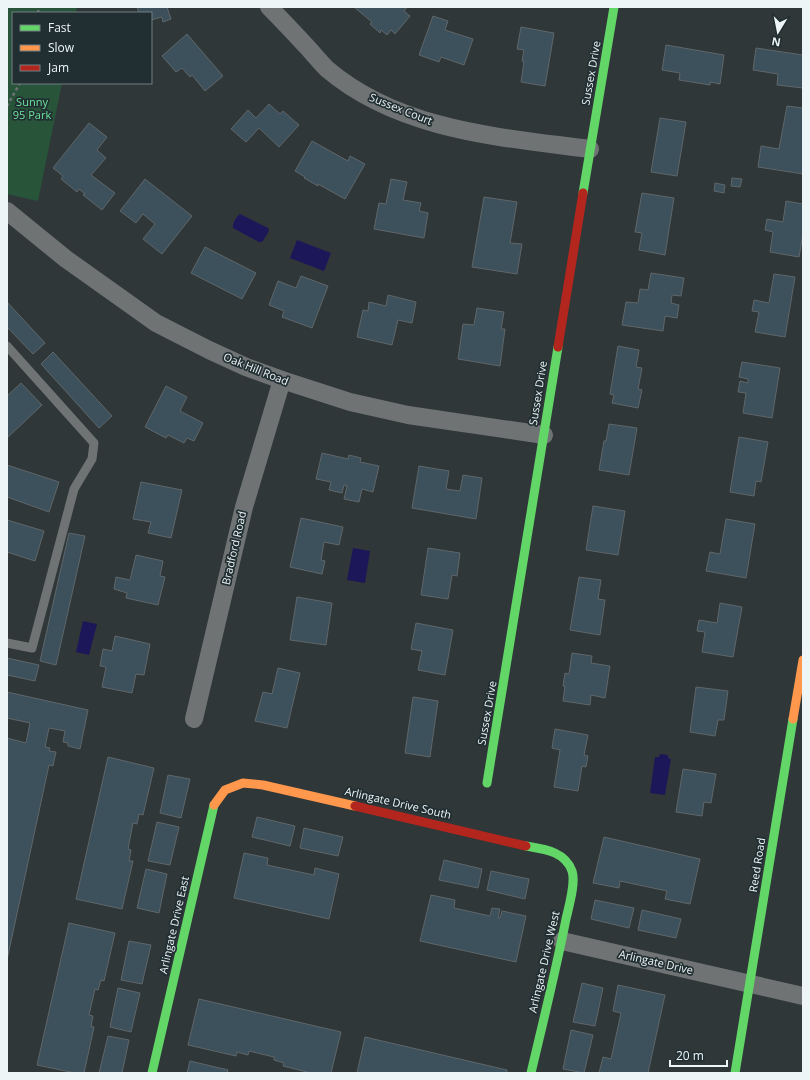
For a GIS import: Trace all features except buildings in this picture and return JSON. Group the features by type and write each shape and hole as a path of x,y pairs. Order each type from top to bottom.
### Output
{"street":[{"name":"Sussex Court","path":"270,7 327,68 351,87 379,103 418,119 460,130 590,149"},
{"name":"Sussex Drive","path":"487,783 614,7"},
{"name":"Oak Hill Road","path":"7,211 66,259 156,323 246,366 282,380 350,402 401,413 544,435"},
{"name":"Bradford Road","path":"194,718 244,506 282,380"},
{"name":"Reed Road","path":"735,1073 803,660"},
{"name":"Arlingate Drive South","path":"225,790 243,783 263,785 550,851 564,858"},
{"name":"Arlingate Drive East","path":"152,1070 214,803 225,790"},
{"name":"Arlingate Drive West","path":"531,1073 562,941 572,886 572,870 564,858"},
{"name":"Arlingate Drive","path":"562,941 803,996"}],"lane":[{"path":"7,346 94,443 92,459 74,489 32,648 7,643"}],"path":[{"path":"7,106 19,84"}],"green space":[{"name":"Sunny 95 Park","path":"7,7 77,7 76,12 12,12 12,84 62,84 38,201 7,194"}],"shaded area":[{"path":"240,214 268,228 269,231 262,242 259,242 233,228 237,217"},
{"path":"297,240 331,253 324,271 290,258"},
{"path":"353,548 370,551 365,583 347,580"},
{"path":"83,621 97,624 89,655 76,652"},
{"path":"660,754 668,755 668,758 671,759 665,795 650,793 655,757 659,757"}],"traffic: fast":[{"path":"583,193 614,7"},
{"path":"487,783 558,347"},
{"path":"735,1073 793,719"},
{"path":"152,1073 214,805"},
{"path":"526,846 539,848 559,855 569,864 573,876 572,894 531,1073"}],"traffic: slow":[{"path":"793,719 803,660"},
{"path":"214,805 225,790 243,783 263,785 355,806"}],"traffic: jam":[{"path":"558,347 583,193"},
{"path":"355,806 526,846"}]}
